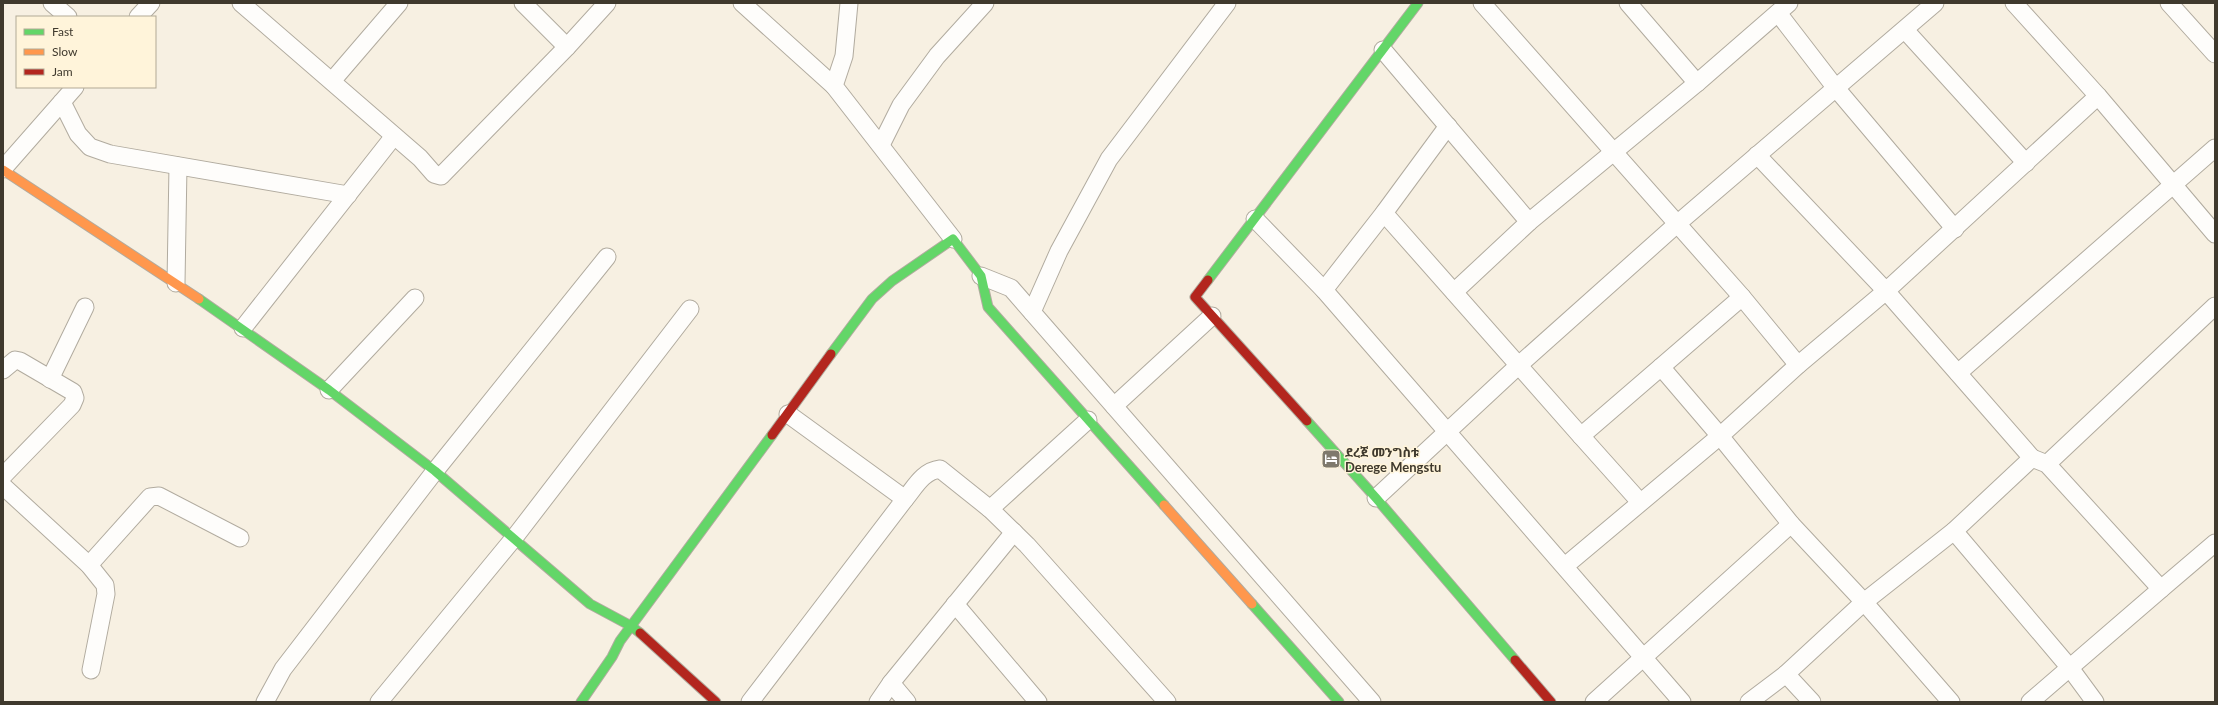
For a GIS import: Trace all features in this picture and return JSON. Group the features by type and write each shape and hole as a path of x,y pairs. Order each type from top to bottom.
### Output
{"street":[{"path":"52,3 67,16"},
{"path":"139,16 151,3"},
{"path":"241,3 394,136 434,174 440,176 567,47 607,3"},
{"path":"332,82 399,3"},
{"path":"522,3 567,47"},
{"path":"834,86 844,56 850,3"},
{"path":"881,145 901,105 937,56 985,3"},
{"path":"1032,312 1059,251 1109,159 1227,3"},
{"path":"1418,3 1195,297 1376,498 1551,702"},
{"path":"1482,3 1742,297 1798,365"},
{"path":"1376,498 1519,365 1678,224 1835,87 1935,3"},
{"path":"2014,3 2098,96 2215,234"},
{"path":"2169,3 2215,54"},
{"path":"743,4 834,86 981,276 988,307 1339,702"},
{"path":"1635,6 1697,83"},
{"path":"1454,292 1529,222 1612,151 1697,83 1783,8 1835,87 1955,229"},
{"path":"1904,30 2026,163"},
{"path":"1382,50 1529,222"},
{"path":"74,88 3,170 176,282 329,390 435,471 590,604 631,626 666,655 716,702"},
{"path":"1565,566 1720,436 1798,365 1886,292 2098,96"},
{"path":"62,102 78,134 90,147 110,154 348,194"},
{"path":"1324,290 1384,213 1448,126"},
{"path":"243,328 394,136"},
{"path":"1958,373 2215,148"},
{"path":"1757,155 1886,292 2039,461 2161,589"},
{"path":"176,282 178,166"},
{"path":"1384,213 1640,502"},
{"path":"1255,219 1324,290 1682,702"},
{"path":"581,702 631,626 872,298 892,281 953,239"},
{"path":"265,702 283,669 435,471 607,257"},
{"path":"981,276 1011,288 1372,702"},
{"path":"1581,436 1742,297"},
{"path":"329,390 415,298"},
{"path":"1749,702 1786,674 1864,602 2039,461 2215,306"},
{"path":"50,379 85,307"},
{"path":"379,702 514,538 690,309"},
{"path":"1114,406 1212,316"},
{"path":"3,370 14,360 20,361 73,392 75,398 72,405 3,476"},
{"path":"1661,368 1720,436 1791,524 1864,602 1951,702"},
{"path":"788,414 904,499"},
{"path":"990,509 1088,420"},
{"path":"750,702 874,542 904,499 923,476 931,470 940,469 990,509 1014,532 1167,702"},
{"path":"3,486 89,565 105,585 106,594 91,670"},
{"path":"89,565 150,497 159,496 240,538"},
{"path":"1594,702 1645,658 1791,524"},
{"path":"1954,530 2070,668 2095,702"},
{"path":"878,702 891,683 1014,532"},
{"path":"2030,702 2215,543"},
{"path":"955,604 1038,702"},
{"path":"1786,674 1812,702"},
{"path":"891,683 907,702"}],"traffic: fast":[{"path":"1208,280 1418,3"},
{"path":"831,354 872,299 892,281 953,239 981,276 988,307 1164,505"},
{"path":"199,299 329,390 435,471 590,604 631,626 640,633"},
{"path":"1307,421 1376,498 1515,660"},
{"path":"581,702 612,657 620,641 772,435"},
{"path":"1252,604 1339,702"}],"traffic: slow":[{"path":"3,170 199,299"},
{"path":"1164,505 1252,604"}],"traffic: jam":[{"path":"1208,280 1195,297 1307,421"},
{"path":"772,435 831,354"},
{"path":"640,633 716,702"},
{"path":"1515,660 1551,702"}],"place":[{"name":"ደረጀ መንግስቱ Derege Mengstu","path":"1331,459"}]}
